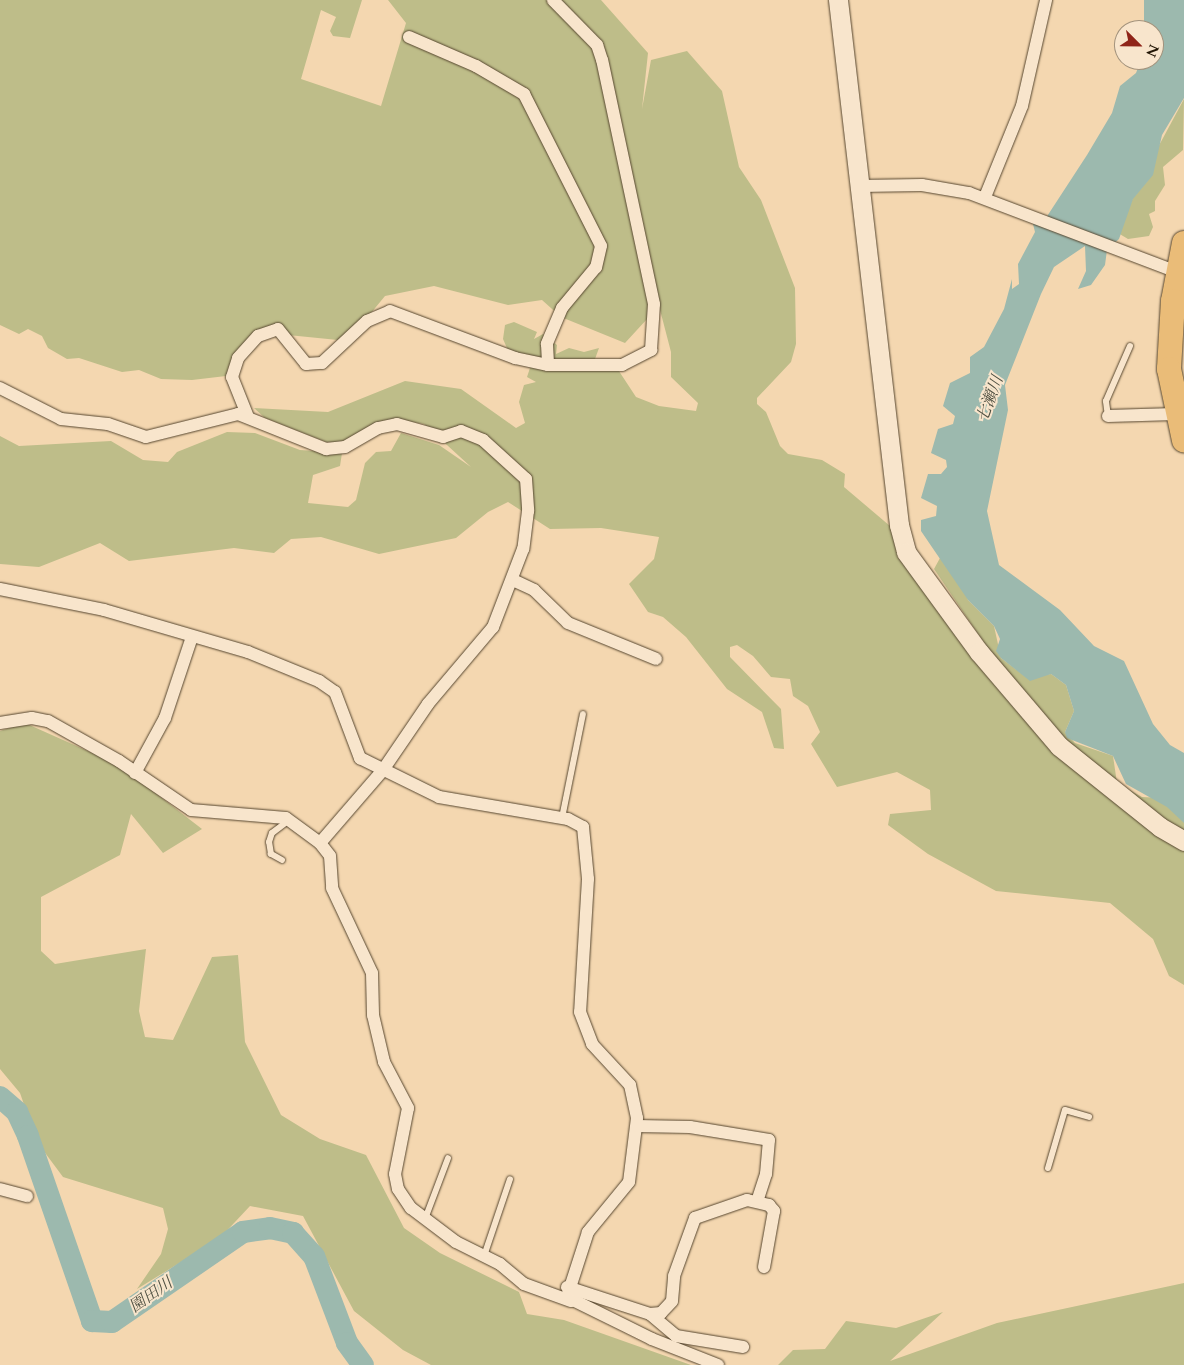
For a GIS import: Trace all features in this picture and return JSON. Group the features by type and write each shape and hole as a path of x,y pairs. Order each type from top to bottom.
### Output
{"highway":[{"path":"1184,243 1181,274 1169,332 1184,440"}],"street":[{"path":"248,417 232,377 238,358 258,336 278,328 306,364 322,363 367,321 390,311 515,358 548,365 622,366 651,350 655,337 654,304 602,60 597,45 553,0"},
{"path":"838,0 898,516 906,552 980,652 1059,746 1160,827 1184,841"},
{"path":"989,199 1022,106 1046,0"},
{"path":"409,37 476,66 524,94 602,246 596,267 562,308 547,344 548,365"},
{"path":"860,186 932,186 989,199 1181,274"},
{"path":"0,388 60,419 108,424 146,437 238,414 248,417 284,436 326,450 346,447 378,428 397,424 443,437 461,431 482,440 526,479 527,529 514,581 486,638 428,704 383,770 320,843"},
{"path":"1108,416 1180,414"},
{"path":"514,581 534,590 568,623 656,659"},
{"path":"0,589 104,610 248,652 326,684 335,692 354,752 383,770 439,797 562,818 580,824 587,842 579,1000 582,1024 592,1044 630,1085 637,1126 629,1182 588,1232 567,1287 571,1301"},
{"path":"135,773 165,718 192,637"},
{"path":"0,723 48,721 197,812 290,819 320,843 330,856 332,888 372,973 373,1015 384,1062 408,1108 395,1180 403,1198 425,1220 484,1256 524,1284 571,1301 718,1365"},
{"path":"637,1126 690,1127 769,1140 766,1174 757,1201"},
{"path":"0,1189 27,1196"},
{"path":"650,1314 670,1306 674,1276 695,1218 735,1202 757,1201 769,1205 775,1216 764,1266"},
{"path":"567,1287 650,1314 676,1336 743,1347"}],"lane":[{"path":"1108,416 1106,401 1130,346"},
{"path":"562,818 583,714"},
{"path":"282,860 271,854 270,837 290,819"},
{"path":"1048,1168 1065,1110 1089,1117"},
{"path":"425,1220 448,1158"},
{"path":"484,1256 510,1179"}],"shaded area":[{"path":"0,0 362,0 350,38 333,36 330,31 336,17 321,10 301,79 381,106 406,23 388,0 601,0 648,53 642,109 651,60 687,51 722,91 739,167 761,200 795,288 796,344 791,362 757,398 757,404 766,412 780,446 788,454 822,460 845,474 844,487 890,526 993,656 934,569 940,558 960,576 968,600 994,626 1001,658 1026,677 1051,674 1066,685 1074,711 1065,732 1075,743 1113,756 1117,783 1142,797 1162,798 1184,814 1184,985 1169,976 1153,939 1110,903 996,891 928,854 888,825 890,814 931,810 930,790 897,772 837,787 811,744 820,732 808,706 793,696 790,679 771,677 753,656 737,645 730,647 730,657 781,709 784,749 774,748 762,712 727,689 686,637 663,617 648,612 629,584 654,559 659,537 601,528 550,529 508,502 488,512 456,538 379,554 321,537 291,539 274,553 234,548 129,561 100,543 39,567 0,564 0,436 19,446 111,441 143,460 168,462 177,452 227,432 255,433 300,450 342,453 340,466 313,475 308,503 348,507 356,500 365,463 376,452 391,451 401,433 439,445 471,467 424,424 400,420 341,442 326,442 265,418 254,408 328,412 405,381 461,389 516,428 525,423 519,402 524,385 536,382 527,377 530,368 510,355 503,339 505,325 514,322 537,332 534,339 543,334 557,345 556,354 569,348 584,352 599,348 595,359 613,362 636,397 659,406 696,411 698,403 671,377 671,352 659,306 625,343 561,317 542,300 508,305 434,286 385,296 348,341 278,334 248,343 226,376 192,380 161,379 139,370 122,372 79,358 67,359 48,348 42,336 28,329 19,334 0,325"},
{"path":"1184,99 1183,150 1163,167 1165,185 1155,201 1155,211 1149,214 1153,227 1149,236 1128,239 1118,233 1133,198 1149,179 1156,151"},
{"path":"25,723 119,765 202,829 163,853 131,814 120,855 41,897 41,951 55,964 146,949 139,1011 145,1037 173,1040 212,957 238,955 245,1042 281,1115 320,1139 366,1155 404,1228 440,1253 519,1292 527,1314 564,1320 691,1365 431,1365 403,1350 354,1311 303,1216 250,1206 220,1238 137,1289 161,1254 168,1229 163,1208 63,1177 37,1142 20,1093 0,1069 0,731"},
{"path":"1184,1283 1184,1365 778,1365 793,1350 825,1349 846,1321 896,1328 943,1312 890,1361 997,1323"}],"water":[{"name":"七瀬川","path":"1144,0 1184,0 1184,98 1162,135 1153,175 1133,199 1119,239 1107,250 1105,265 1091,285 1078,289 1086,271 1085,246 1054,267 1041,294 1005,385 1008,410 987,511 999,565 1060,610 1094,646 1124,661 1153,724 1170,745 1184,753 1184,823 1167,807 1126,784 1113,756 1067,738 1065,732 1074,711 1066,685 1051,674 1030,681 1001,658 996,651 1000,639 994,626 968,600 921,531 921,520 936,516 937,506 921,498 928,474 941,474 947,467 946,460 931,453 938,429 953,424 955,416 943,406 950,383 970,373 970,357 984,347 1004,309 1012,279 1012,289 1019,284 1018,264 1035,232 1033,224 1042,224 1087,155 1112,113 1120,86 1137,70 1164,70 1164,20 1144,20"}],"waterway":[{"name":"園田川","path":"0,1097 17,1112 28,1136 92,1321 112,1322 243,1232 270,1228 293,1233 314,1256 347,1343 363,1365"}]}
